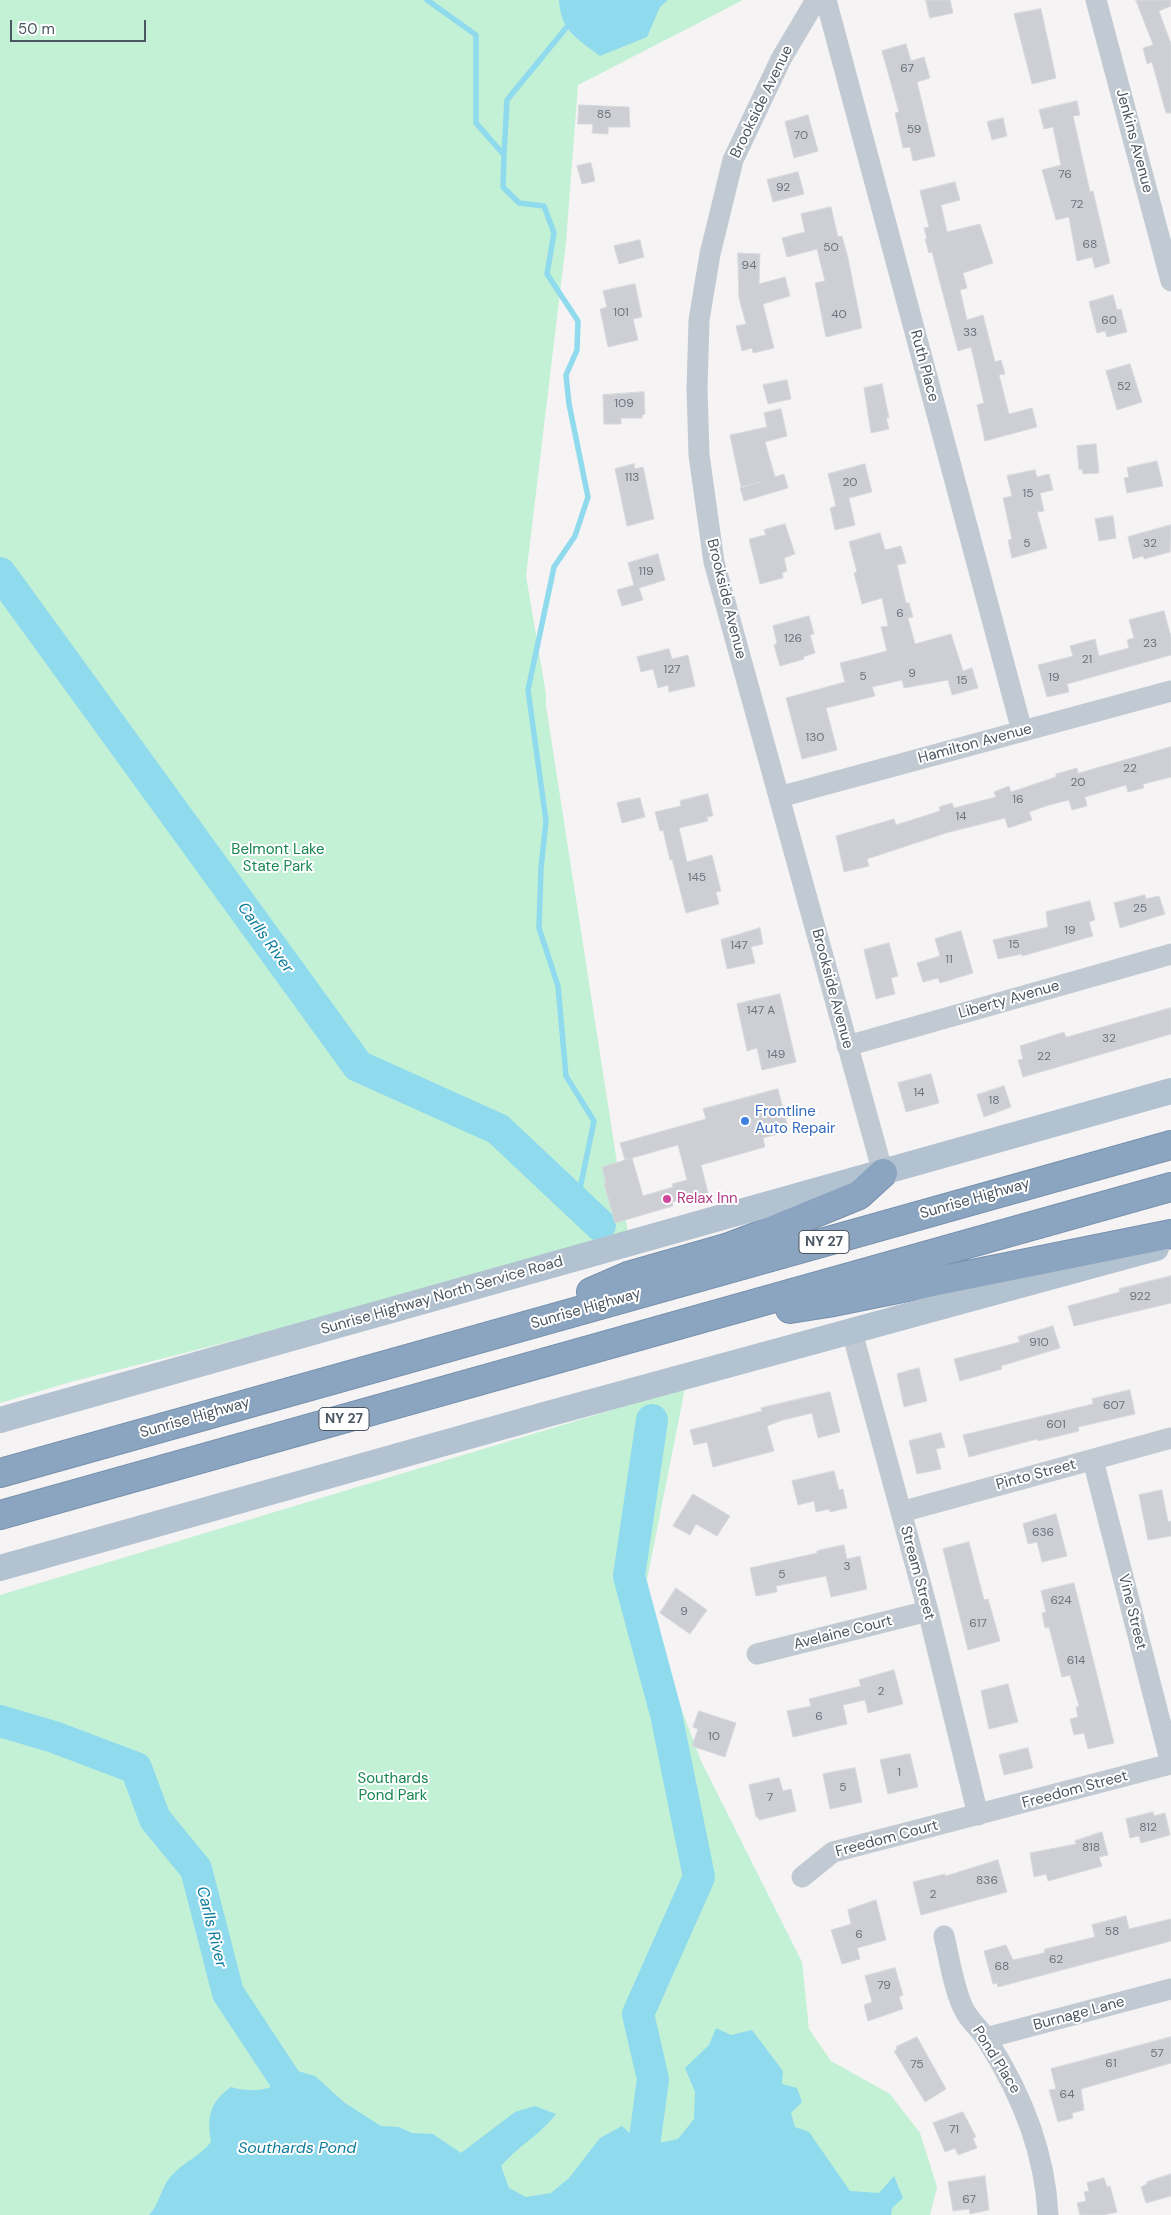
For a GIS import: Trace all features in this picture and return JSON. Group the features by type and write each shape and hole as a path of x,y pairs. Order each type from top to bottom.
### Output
{"highway":[{"name":"Sunrise Highway","path":"0,1473 1171,1145"},
{"path":"476,1339 628,1276 726,1248 771,1232 859,1195 883,1173"},
{"name":"NY 27","path":"0,1515 1171,1187"},
{"path":"690,1322 828,1303 1171,1234"}],"main road":[{"path":"883,1173 1171,1092"},
{"name":"Sunrise Highway North Service Road","path":"0,1420 883,1173"},
{"path":"0,1568 544,1415 1171,1244"}],"street":[{"name":"Brookside Avenue","path":"816,0 781,59 733,160 710,254 699,320 697,389 699,455 714,562 883,1173"},
{"name":"Ruth Place","path":"826,0 1022,731"},
{"name":"Jenkins Avenue","path":"1096,0 1171,281"},
{"name":"Hamilton Avenue","path":"779,797 1171,691"},
{"name":"Liberty Avenue","path":"847,1046 1171,954"},
{"name":"Stream Street","path":"852,1332 928,1611 978,1815"},
{"name":"Pinto Street","path":"901,1512 1171,1438"},
{"name":"Vine Street","path":"1094,1460 1171,1764"},
{"name":"Avelaine Court","path":"757,1654 928,1611"},
{"name":"Freedom Street","path":"978,1815 1171,1764"},
{"name":"Freedom Court","path":"802,1877 833,1852 978,1815"},
{"name":"Pond Place","path":"944,1936 965,2012 986,2038 1016,2088 1028,2120 1043,2168 1048,2215"},
{"name":"Burnage Lane","path":"986,2038 1171,1989"}],"green space":[{"name":"Belmont Lake State Park","path":"0,0 743,0 578,85 566,242 526,576 546,694 546,706 629,1240 74,1381 0,1403"},
{"name":"Southards Pond Park","path":"685,1388 646,1585 681,1708 701,1761 802,1962 809,2029 831,2061 890,2094 920,2133 937,2187 930,2215 0,2215 0,1595"}],"water":[{"path":"559,0 668,0 660,7 647,37 600,56 577,39 567,27 560,11"},
{"name":"Southards Pond","path":"716,2028 731,2035 752,2030 783,2071 782,2084 797,2088 802,2102 791,2113 795,2127 809,2132 850,2191 879,2193 894,2176 903,2198 892,2208 891,2215 149,2215 156,2206 168,2179 211,2142 209,2125 211,2111 224,2093 231,2087 258,2090 274,2086 298,2071 315,2076 345,2103 381,2126 399,2127 412,2133 433,2134 461,2153 515,2112 535,2106 556,2114 501,2166 509,2188 526,2197 551,2193 569,2178 600,2138 622,2126 644,2146 678,2139 694,2119 695,2092 685,2068 709,2045"}],"building":[{"path":"926,0 950,0 953,13 930,18"},
{"path":"1136,0 1171,0 1171,6 1159,11 1171,44 1171,113 1166,113 1152,62 1147,64 1143,48 1153,45"},
{"path":"1041,9 1056,78 1032,84 1014,14"},
{"path":"906,44 911,61 924,57 930,78 917,82 935,156 913,161 910,147 903,148 895,113 899,112 882,51"},
{"path":"1077,101 1080,115 1073,116 1090,192 1093,191 1110,263 1095,268 1092,257 1077,261 1069,217 1056,220 1042,170 1061,165 1053,127 1044,129 1039,110"},
{"path":"579,105 629,107 630,127 608,127 608,134 592,133 593,124 578,124"},
{"path":"808,115 818,151 794,158 785,122"},
{"path":"1003,118 1007,136 992,140 987,122"},
{"path":"591,163 595,181 582,184 577,166"},
{"path":"798,172 804,194 773,202 767,180"},
{"path":"955,182 960,200 941,205 947,232 980,224 993,263 963,273 967,288 960,290 967,320 983,315 995,362 1001,360 1005,374 999,375 1009,414 1032,408 1037,427 985,441 977,405 984,403 971,347 958,351 932,252 929,253 925,239 927,239 924,228 929,227 920,191"},
{"path":"831,207 838,237 842,236 848,258 862,328 826,337 815,283 825,281 817,249 787,257 782,238 805,232 801,214"},
{"path":"640,240 644,257 619,264 614,246"},
{"path":"738,253 760,254 759,284 785,277 790,296 763,304 774,348 753,353 752,348 742,351 736,326 746,324 739,298"},
{"path":"635,284 642,317 633,319 638,340 608,347 600,309 607,307 603,291"},
{"path":"1113,295 1117,310 1121,309 1127,332 1107,337 1105,331 1097,333 1089,302"},
{"path":"1130,364 1142,402 1117,410 1106,371"},
{"path":"787,380 791,399 768,404 763,385"},
{"path":"882,384 889,418 886,418 889,429 871,433 864,388"},
{"path":"644,392 645,414 642,415 642,418 621,418 621,424 604,424 603,395"},
{"path":"781,409 787,436 765,442 775,477 784,474 788,488 744,501 740,488 761,482 741,487 730,435 767,427 764,413"},
{"path":"1096,444 1099,473 1083,474 1082,469 1079,470 1077,446"},
{"path":"1157,461 1163,486 1127,493 1124,478 1129,477 1127,468"},
{"path":"634,464 635,469 643,467 654,519 627,526 615,469"},
{"path":"865,464 872,492 849,498 855,525 835,530 830,508 836,506 828,474"},
{"path":"1035,470 1037,477 1049,474 1053,490 1040,493 1044,511 1037,512 1047,548 1012,558 1008,540 1012,539 1003,498 1012,496 1007,476"},
{"path":"1113,516 1116,538 1099,541 1095,519"},
{"path":"785,524 795,554 784,558 787,571 782,573 783,578 760,584 749,539 766,535 764,530"},
{"path":"1171,525 1170,552 1144,559 1143,556 1133,559 1128,537"},
{"path":"880,533 885,550 901,546 906,563 897,565 906,603 909,603 913,617 908,618 915,644 951,634 963,671 972,668 978,688 952,695 948,680 904,688 902,680 872,687 875,696 826,708 837,750 802,759 786,698 845,682 840,663 887,651 881,627 888,626 882,598 862,604 854,573 857,572 849,542"},
{"path":"658,554 665,580 639,588 643,600 622,606 617,590 634,585 628,563"},
{"path":"1164,611 1171,637 1171,655 1067,684 1069,692 1047,697 1038,665 1073,656 1070,646 1095,639 1099,656 1129,648 1127,640 1134,638 1129,620"},
{"path":"809,616 814,634 810,635 815,653 803,657 804,659 780,666 774,645 777,643 773,626"},
{"path":"669,649 672,659 688,655 695,686 669,692 668,685 658,688 653,669 641,672 637,657"},
{"path":"1171,747 1171,777 1143,784 1144,788 1128,792 1126,785 1085,797 1087,806 1072,810 1069,800 1049,805 1029,812 1032,820 1008,828 1005,818 946,833 867,859 869,866 844,872 836,836 894,819 896,825 940,811 939,807 952,803 954,808 996,797 994,792 1009,786 1011,792 1056,777 1056,774 1077,768 1078,773"},
{"path":"708,794 713,816 707,817 708,821 679,828 687,862 712,855 721,891 716,892 719,904 686,913 672,859 670,860 663,830 660,831 655,812 681,806 680,801"},
{"path":"640,798 645,817 622,823 617,803"},
{"path":"1145,895 1146,899 1159,896 1165,914 1120,928 1114,903"},
{"path":"1090,901 1095,920 1089,922 1093,936 1022,956 1022,954 998,959 993,940 1048,927 1046,912"},
{"path":"760,928 763,944 751,947 755,963 727,969 721,940"},
{"path":"961,931 973,973 940,983 938,978 923,982 917,963 940,956 935,939"},
{"path":"889,943 898,976 891,978 895,994 876,999 864,950"},
{"path":"780,994 796,1062 762,1070 757,1048 747,1051 737,1004"},
{"path":"1171,1008 1171,1034 1023,1077 1018,1060 1023,1059 1020,1046 1064,1032 1066,1037"},
{"path":"931,1074 939,1103 906,1112 898,1083"},
{"path":"1004,1086 1011,1107 984,1117 977,1095"},
{"path":"778,1089 789,1131 763,1138 765,1147 701,1165 708,1193 672,1202 673,1206 615,1223 604,1183 606,1183 602,1167 625,1160 620,1143 706,1119 703,1109","holes":["678,1145 687,1180 672,1184 673,1187 643,1196 632,1158"]},
{"path":"1171,1276 1171,1303 1074,1326 1068,1306 1120,1292 1119,1289"},
{"path":"1053,1326 1060,1348 1001,1366 1002,1369 960,1381 954,1359 1020,1342 1018,1337"},
{"path":"919,1368 927,1401 904,1407 897,1374"},
{"path":"1130,1390 1135,1414 1078,1427 1079,1431 1038,1441 1037,1439 969,1457 963,1435 1093,1404 1092,1399"},
{"path":"830,1392 840,1432 818,1438 812,1413 783,1420 767,1426 774,1451 713,1467 707,1442 694,1445 690,1430 762,1411 761,1408"},
{"path":"941,1433 945,1447 936,1449 941,1469 917,1474 909,1441"},
{"path":"834,1471 839,1490 843,1489 847,1508 830,1512 829,1509 816,1512 814,1501 798,1505 792,1481"},
{"path":"1162,1490 1168,1522 1171,1521 1171,1536 1148,1540 1139,1495"},
{"path":"693,1494 730,1516 717,1536 696,1524 690,1535 673,1526"},
{"path":"1056,1514 1067,1556 1042,1562 1037,1542 1028,1544 1023,1524"},
{"path":"969,1542 984,1600 988,1599 1000,1641 968,1650 943,1549"},
{"path":"844,1545 847,1559 860,1556 867,1589 831,1597 826,1576 776,1586 777,1592 756,1596 750,1568"},
{"path":"1074,1583 1114,1743 1088,1749 1084,1733 1074,1735 1070,1719 1078,1717 1076,1707 1079,1706 1070,1675 1062,1677 1049,1627 1045,1628 1042,1613 1046,1612 1041,1591"},
{"path":"676,1588 707,1610 690,1634 660,1613"},
{"path":"894,1670 903,1704 868,1713 865,1700 843,1705 847,1724 793,1737 787,1711 811,1706 809,1699 861,1686 859,1680"},
{"path":"1008,1684 1018,1722 989,1729 981,1691"},
{"path":"699,1711 736,1723 725,1757 692,1746 698,1729 693,1727"},
{"path":"1028,1748 1033,1768 1004,1775 999,1755"},
{"path":"910,1754 918,1787 888,1794 880,1760"},
{"path":"855,1768 862,1802 830,1809 823,1774"},
{"path":"779,1778 783,1791 791,1789 796,1811 759,1820 756,1817 749,1785"},
{"path":"1153,1812 1154,1816 1165,1813 1170,1835 1141,1843 1139,1836 1130,1838 1126,1819"},
{"path":"1102,1832 1108,1855 1099,1857 1102,1866 1048,1881 1046,1874 1034,1877 1030,1853 1076,1844 1075,1841"},
{"path":"998,1860 1007,1892 921,1915 913,1882 945,1874 945,1876"},
{"path":"876,1900 886,1940 857,1948 860,1959 842,1964 831,1930 851,1924 848,1910"},
{"path":"1126,1916 1129,1929 1171,1919 1171,1941 998,1987 997,1983 993,1984 984,1951 1006,1945 1013,1960 1044,1953 1045,1949 1095,1937 1092,1925"},
{"path":"895,1968 903,1995 899,1997 903,2009 868,2021 864,2005 872,2002 865,1976"},
{"path":"917,2037 946,2089 925,2102 894,2051 897,2050 896,2047"},
{"path":"1171,2037 1171,2063 1081,2089 1084,2110 1072,2113 1073,2118 1058,2122 1049,2090 1056,2089 1051,2069"},
{"path":"963,2112 976,2137 973,2138 977,2148 958,2155 955,2148 945,2152 933,2123"},
{"path":"1171,2174 1171,2196 1146,2203 1141,2187 1147,2184 1147,2182"},
{"path":"985,2176 989,2210 970,2214 969,2209 953,2211 948,2182"},
{"path":"1104,2178 1107,2187 1110,2186 1117,2212 1104,2215 1080,2215 1077,2203 1086,2201 1084,2192 1089,2191 1087,2183"}],"waterway":[{"path":"427,0 476,35 476,123 504,155 503,187 519,203 544,206 554,233 547,274 578,321 577,350 566,375 569,404 588,497 575,536 554,567 528,690 546,821 541,868 539,928 558,986 566,1076 594,1121 577,1203"},
{"path":"504,155 507,100 566,28"},
{"name":"Carlls River","path":"0,573 358,1066 498,1129 600,1225"},
{"path":"612,2215 644,2146 653,2079 638,2014 699,1877 666,1714 629,1576 652,1420"},
{"name":"Carlls River","path":"0,1721 54,1737 136,1768 155,1819 196,1869 228,1993 286,2081 305,2120"}],"place":[{"name":"Frontline Auto Repair","path":"745,1121"},
{"name":"Relax Inn","path":"667,1199"}]}
